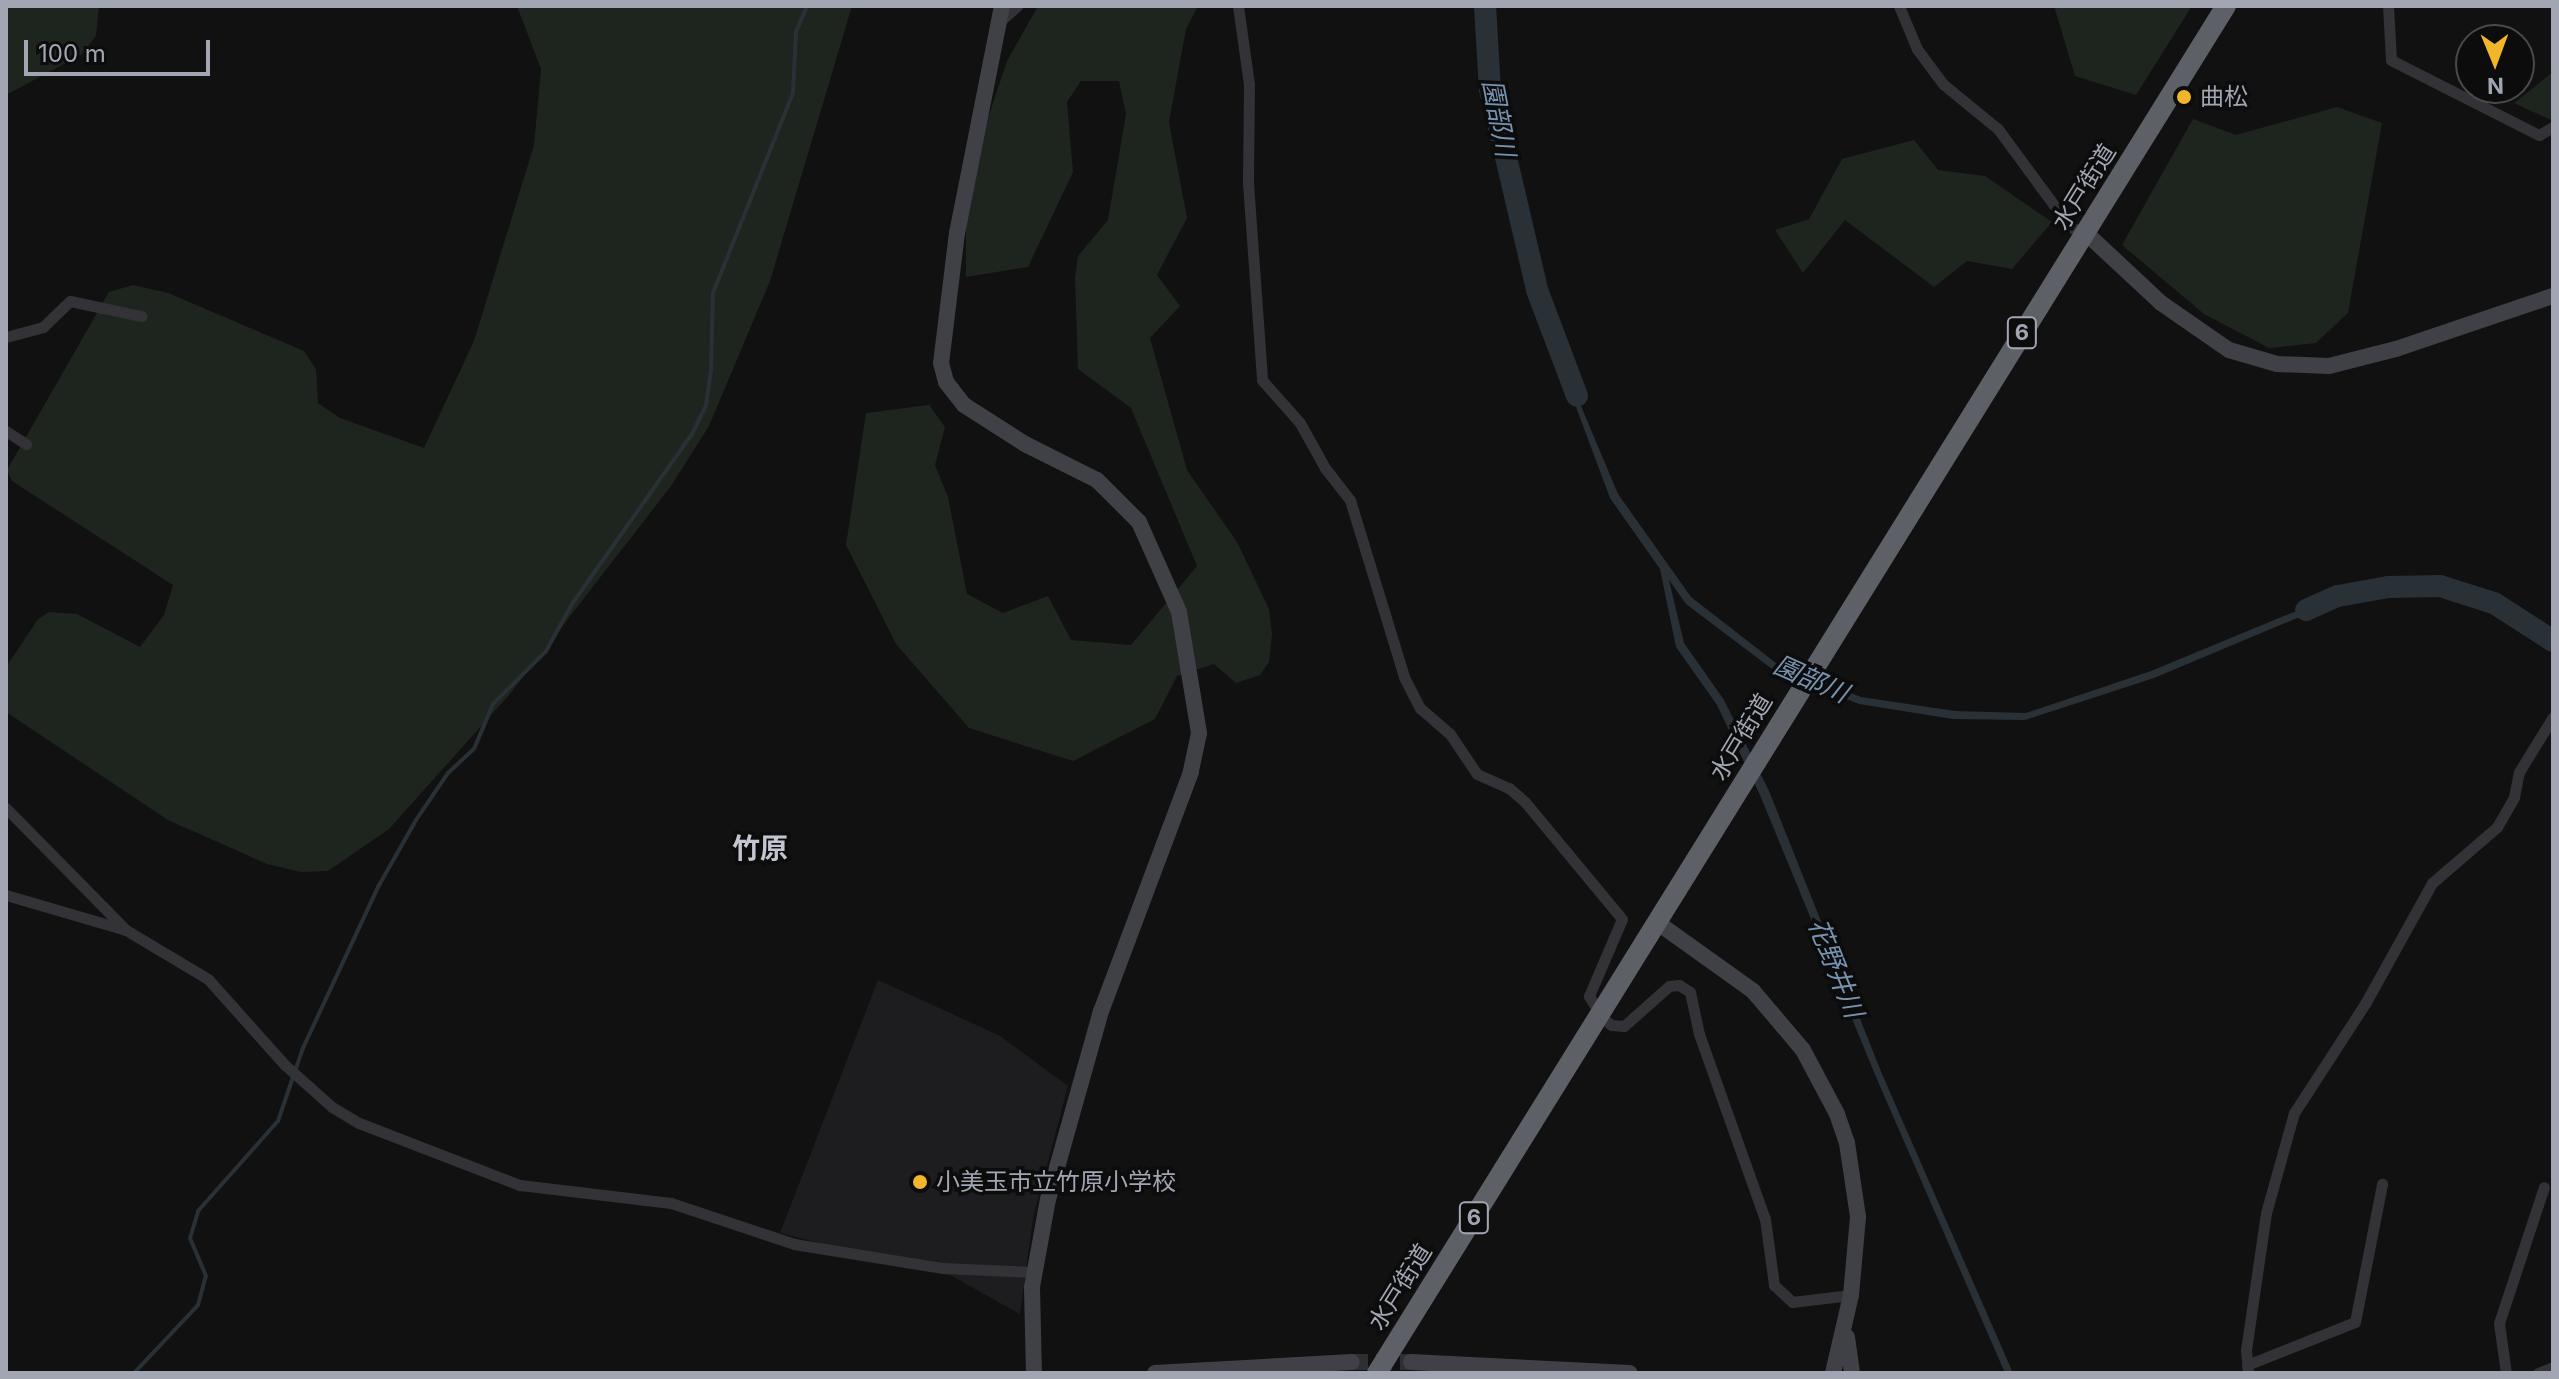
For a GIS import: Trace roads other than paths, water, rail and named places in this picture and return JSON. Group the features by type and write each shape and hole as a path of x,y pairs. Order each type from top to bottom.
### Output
{"highway":[{"name":"水戸街道","path":"1377,1373 2226,6"}],"street":[{"path":"1017,6 1001,14 957,233 941,363 964,405 1025,444 1097,480 1139,522 1179,612 1199,733 1191,772 1092,1041 1048,1199 1034,1272 1034,1370"},
{"path":"1238,6 1249,84 1248,183 1262,380 1300,423 1325,468 1350,500 1404,677 1420,708 1450,734 1477,774 1509,788 1525,802 1622,919 1589,996 1601,1016 1611,1025 1624,1026 1669,986 1690,992 1699,1034 1765,1219 1774,1285 1792,1302 1851,1295"},
{"path":"1899,6 1917,49 1943,84 1998,129 2070,227 2086,233 2161,303 2229,350 2277,364 2329,366 2383,353 2553,296"},
{"path":"2388,6 2391,60 2539,135 2553,127"},
{"path":"6,337 43,327 70,301 141,316"},
{"path":"6,431 26,444"},
{"path":"2247,1369 2266,1213 2294,1113 2366,1002 2432,883 2497,827 2514,797 2519,772 2553,717"},
{"path":"6,808 126,930"},
{"path":"6,895 126,930 208,979 285,1065 332,1107 359,1123 520,1185 671,1203 794,1244 943,1268 1034,1272"},
{"path":"1658,923 1753,991 1792,1034 1822,1080 1847,1143 1858,1217 1851,1295 1833,1373"},
{"path":"2247,1369 2355,1322 2382,1184"},
{"path":"2506,1373 2499,1323 2544,1187"},
{"path":"1847,1319 1852,1373"},
{"path":"1155,1373 1352,1366 1227,1373"},
{"path":"1490,1373 1408,1366 1630,1373"},
{"path":"2538,1373 2553,1367"},
{"path":"1185,1371 1208,1373"}],"water":[{"name":"花野井川","path":"1533,292 1618,494 1691,597 1776,663 1861,697 1955,711 2026,713 2151,671 2330,597 2340,600 2154,678 2025,720 1953,719 1859,704 1772,669 1686,604 1669,580 1684,643 1724,700 1769,791 1882,1074 2013,1373 2005,1373 1876,1077 1760,795 1717,705 1676,647 1660,569 1610,498"}],"waterway":[{"path":"134,1373 198,1305 206,1276 190,1238 198,1211 278,1121 303,1048 378,887 416,820 448,773 474,749 493,704 546,651 572,604 692,434 706,405 711,369 713,293 793,93 796,32 807,6"},
{"name":"園部川","path":"1485,6 1490,89 1537,290 1577,396"},
{"name":"園部川","path":"2306,610 2338,596 2388,587 2440,586 2494,603 2553,641"}],"tunnel":[{"path":"1352,1362 1411,1362"}],"place":[{"name":"曲松","path":"2184,97"},
{"name":"小美玉市立竹原小学校","path":"920,1182"}],"district":[{"name":"竹原","path":"760,848"}]}
